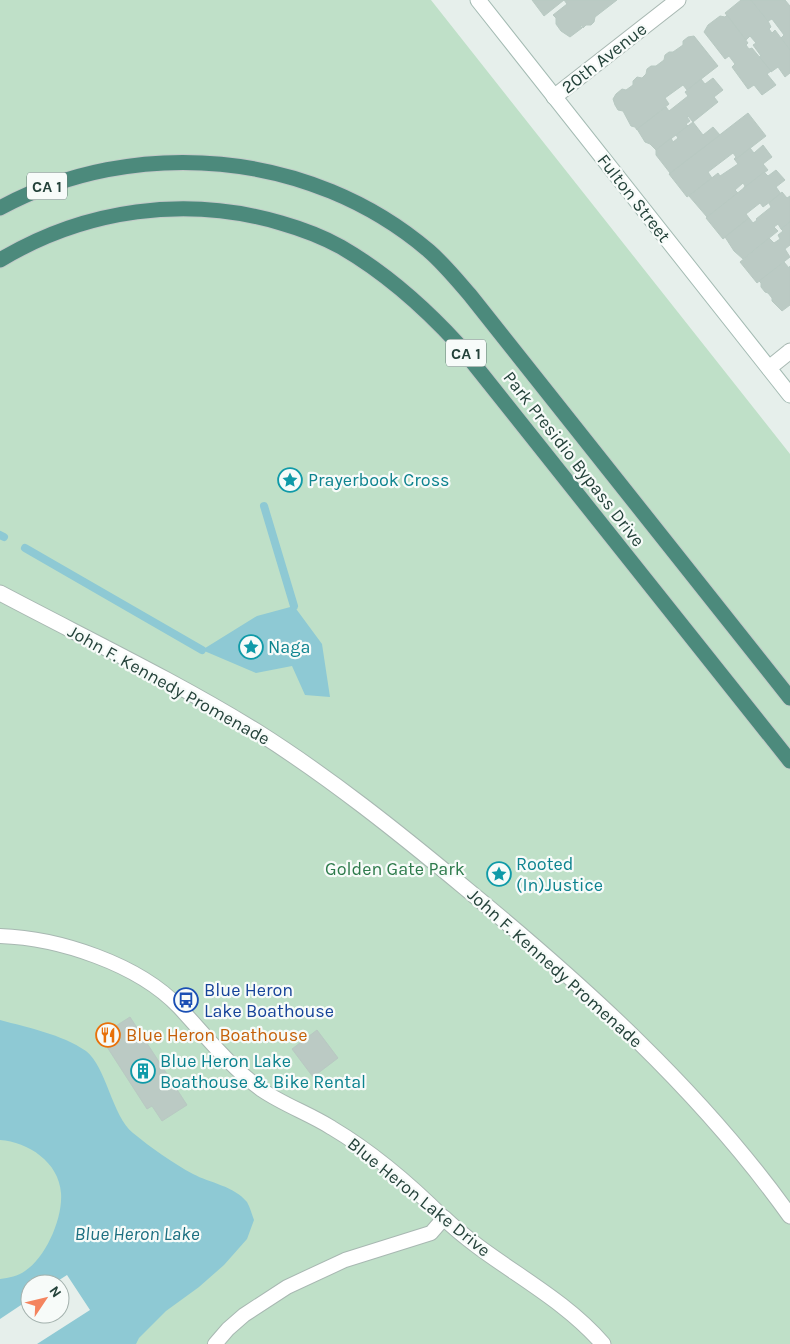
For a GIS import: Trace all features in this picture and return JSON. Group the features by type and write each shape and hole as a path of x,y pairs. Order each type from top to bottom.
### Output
{"highway":[{"name":"Park Presidio Bypass Drive","path":"0,208 39,189 97,171 126,165 187,161 249,167 286,176 336,193 386,220 429,252 470,295 790,698"},
{"name":"Park Presidio Bypass Drive","path":"0,260 41,239 82,223 133,211 187,208 241,213 276,221 317,236 362,259 400,288 438,322 458,344 790,761"}],"street":[{"name":"Fulton Street","path":"478,0 790,395"},
{"name":"20th Avenue","path":"554,97 678,0"},
{"path":"769,368 790,351"},
{"name":"John F. Kennedy Promenade","path":"0,593 198,698 250,728 330,783 420,851 561,970 671,1074 739,1148 790,1216"},
{"name":"Blue Heron Lake Drive","path":"444,1218 478,1248 570,1311 603,1344"}],"lane":[{"name":"Blue Heron Lake Drive","path":"0,936 26,938 55,944 113,964 148,982 180,1007 212,1045 248,1079 263,1090 313,1116 354,1142 411,1186 444,1218"},
{"path":"215,1344 228,1328 244,1315 287,1287 345,1260 431,1233 444,1218"}],"green space":[{"name":"Golden Gate Park","path":"0,0 431,0 790,454 790,1344 0,1344"}],"water":[{"path":"294,606 322,644 330,697 305,695 292,666 256,673 202,650 257,616"},
{"name":"Blue Heron Lake","path":"0,1020 55,1036 86,1051 99,1068 120,1115 133,1133 186,1170 229,1188 242,1197 247,1202 254,1220 247,1239 224,1265 199,1287 166,1311 139,1338 136,1344 0,1344 0,1279 22,1273 33,1265 52,1236 61,1203 59,1182 55,1172 48,1163 31,1149 0,1140"}],"pier":[{"path":"70,1280 90,1310 70,1323"},
{"path":"20,1306 20,1324 68,1324 37,1344 0,1344 0,1319"}],"building":[{"path":"532,0 564,0 544,16"},
{"path":"564,0 617,0 595,17 591,25 586,25 583,28 581,25 582,28 570,37 561,31 553,15 567,4"},
{"path":"741,0 751,0 768,21 771,27 769,29 772,33 775,30 790,50 790,73 785,77 778,67 771,72 759,57 761,56 753,45 756,43 750,36 746,40 725,13"},
{"path":"751,0 785,0 790,6 790,50 781,38 784,35 772,19 768,21"},
{"path":"727,15 748,43 746,45 749,49 752,48 771,71 767,74 776,85 762,95 754,85 748,89 732,67 735,64 729,56 725,59 704,32 708,25 720,16 725,17"},
{"path":"694,36 718,66 687,90 683,85 665,98 669,104 637,130 631,126 623,111 618,110 615,105 613,99 616,94 622,89 626,90 633,85 633,81 637,77 642,78 646,74 647,69 651,66 656,66 664,60 665,55 683,45 683,41 688,37"},
{"path":"713,78 723,90 714,97 718,102 693,122 688,116 690,121 686,124 688,126 656,150 645,142 637,129 666,107 669,111 688,96 685,92 701,79 705,84"},
{"path":"748,113 766,136 735,160 736,157 733,153 708,172 712,178 687,197 669,174"},
{"path":"693,122 703,135 713,127 720,135 670,173 656,155 656,150 671,138 673,142 678,138 676,135"},
{"path":"763,145 772,157 763,164 768,170 743,189 745,186 743,183 735,190 738,193 707,217 689,196 718,173 720,176 738,164 735,160 750,148 754,153"},
{"path":"776,170 785,180 776,187 781,194 763,207 760,203 746,214 749,218 723,239 706,218 764,172 768,176"},
{"path":"782,192 787,198 790,196 790,222 781,229 778,224 774,227 778,231 743,259 734,251 725,237 749,218 753,223 757,220 771,207 769,203"},
{"path":"790,222 790,245 785,249 790,257 757,283 740,262 769,238 774,243 780,239 778,235 783,231 781,229"},
{"path":"784,262 789,268 790,266 790,305 782,311 761,287 759,281"},
{"name":"Blue Heron Lake Boathouse & Bike Rental","path":"130,1017 187,1105 162,1121 152,1106 147,1109 100,1036"},
{"path":"317,1030 338,1058 313,1077 292,1049"}],"waterway":[{"path":"264,506 294,606"},
{"path":"0,535 4,537"},
{"path":"25,548 202,650"}],"place":[{"name":"Prayerbook Cross","path":"290,480"},
{"name":"Naga","path":"251,647"},
{"name":"Rooted (In)Justice","path":"499,874"},
{"name":"Blue Heron Lake Boathouse","path":"186,1000"},
{"name":"Blue Heron Boathouse","path":"108,1035"},
{"name":"Blue Heron Lake Boathouse & Bike Rental","path":"143,1071"}]}
